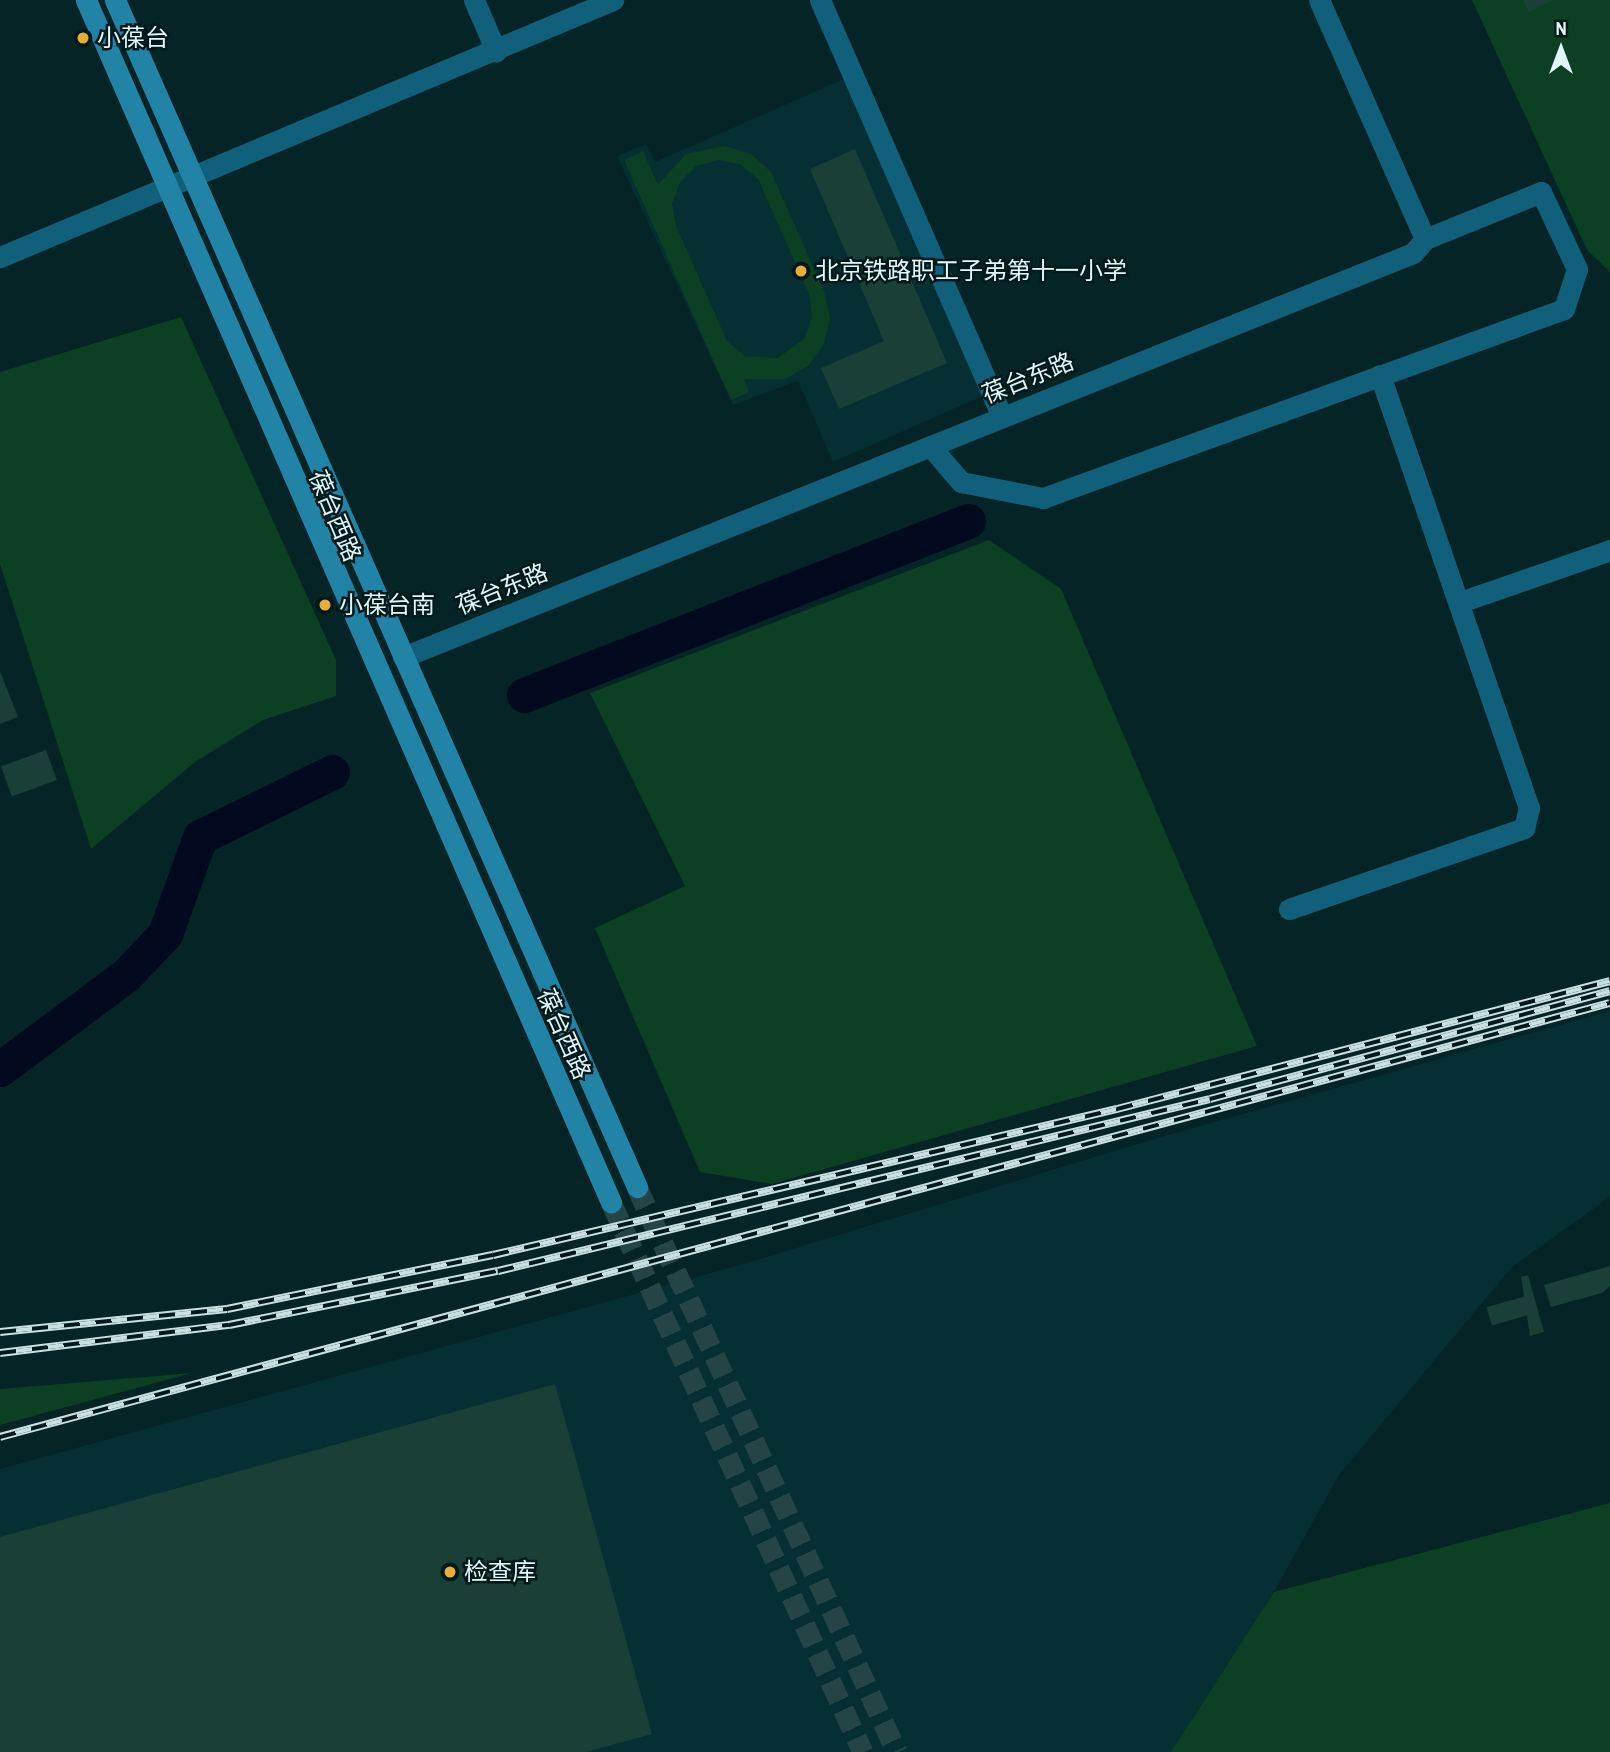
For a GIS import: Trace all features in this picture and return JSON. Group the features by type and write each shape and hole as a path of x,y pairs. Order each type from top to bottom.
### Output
{"street":[{"name":"葆台西路","path":"86,0 611,1202"},
{"name":"葆台西路","path":"115,0 190,182 637,1188"},
{"path":"474,0 496,51"},
{"path":"0,257 168,192 613,0"},
{"path":"820,0 1002,417"},
{"path":"1320,0 1425,239"},
{"name":"葆台东路","path":"403,657 1413,253 1425,239 1541,192 1577,269 1564,309 1380,375"},
{"path":"930,446 961,482 1043,498 1380,375 1463,601 1529,808 1524,828 1289,909"},
{"path":"1463,601 1610,550"}],"shaded area":[{"name":"北京铁路职工子弟第十一小学","path":"846,78 985,395 833,462 798,381 733,405 617,156 646,144 655,162"},
{"path":"1610,1011 1610,1197 1512,1267 1339,1475 1274,1592 1171,1752 0,1752 0,1469 740,1265 1154,1139"}],"green space":[{"path":"1472,0 1610,0 1610,272 1587,250"},
{"path":"725,146 751,154 771,172 824,291 830,318 824,344 808,366 785,379 744,379 749,392 731,400 624,160 643,151 658,185 686,154","holes":["718,160 740,164 758,179 809,294 812,316 805,338 778,358 745,356 727,341 676,226 672,204 680,182 696,166"]},
{"path":"181,317 336,660 336,696 263,720 195,762 91,849 0,564 0,372"},
{"path":"989,540 1061,589 1257,1046 772,1184 700,1172 595,928 685,886 590,693"},
{"path":"192,1373 0,1425 0,1389"},
{"path":"1610,1503 1610,1752 1171,1752 1274,1592"}],"building":[{"path":"1523,0 1552,0 1529,12"},
{"path":"855,149 947,363 839,409 821,368 884,341 810,169"},
{"path":"0,671 18,717 0,724"},
{"path":"46,750 57,780 12,796 1,766"},
{"path":"1610,1266 1610,1286 1602,1293 1551,1307 1544,1285"},
{"path":"1528,1275 1544,1332 1530,1336 1521,1277"},
{"path":"1526,1296 1531,1314 1492,1326 1487,1307"},
{"name":"检查库","path":"555,1384 652,1734 586,1752 0,1752 0,1537"}],"waterway":[{"path":"524,695 968,521"},
{"path":"0,1069 126,975 165,934 200,837 332,772"}],"tunnel":[{"path":"637,1187 897,1752"},
{"path":"611,1202 863,1752"}],"railway":[{"path":"0,1332 227,1309 493,1255 1117,1109 1610,981"},
{"path":"0,1353 229,1325 498,1271 1210,1099 1610,991"},
{"path":"0,1437 1610,1003"}],"place":[{"name":"小葆台","path":"83,38"},
{"name":"北京铁路职工子弟第十一小学","path":"801,271"},
{"name":"小葆台南","path":"325,605"},
{"name":"检查库","path":"450,1572"}]}
